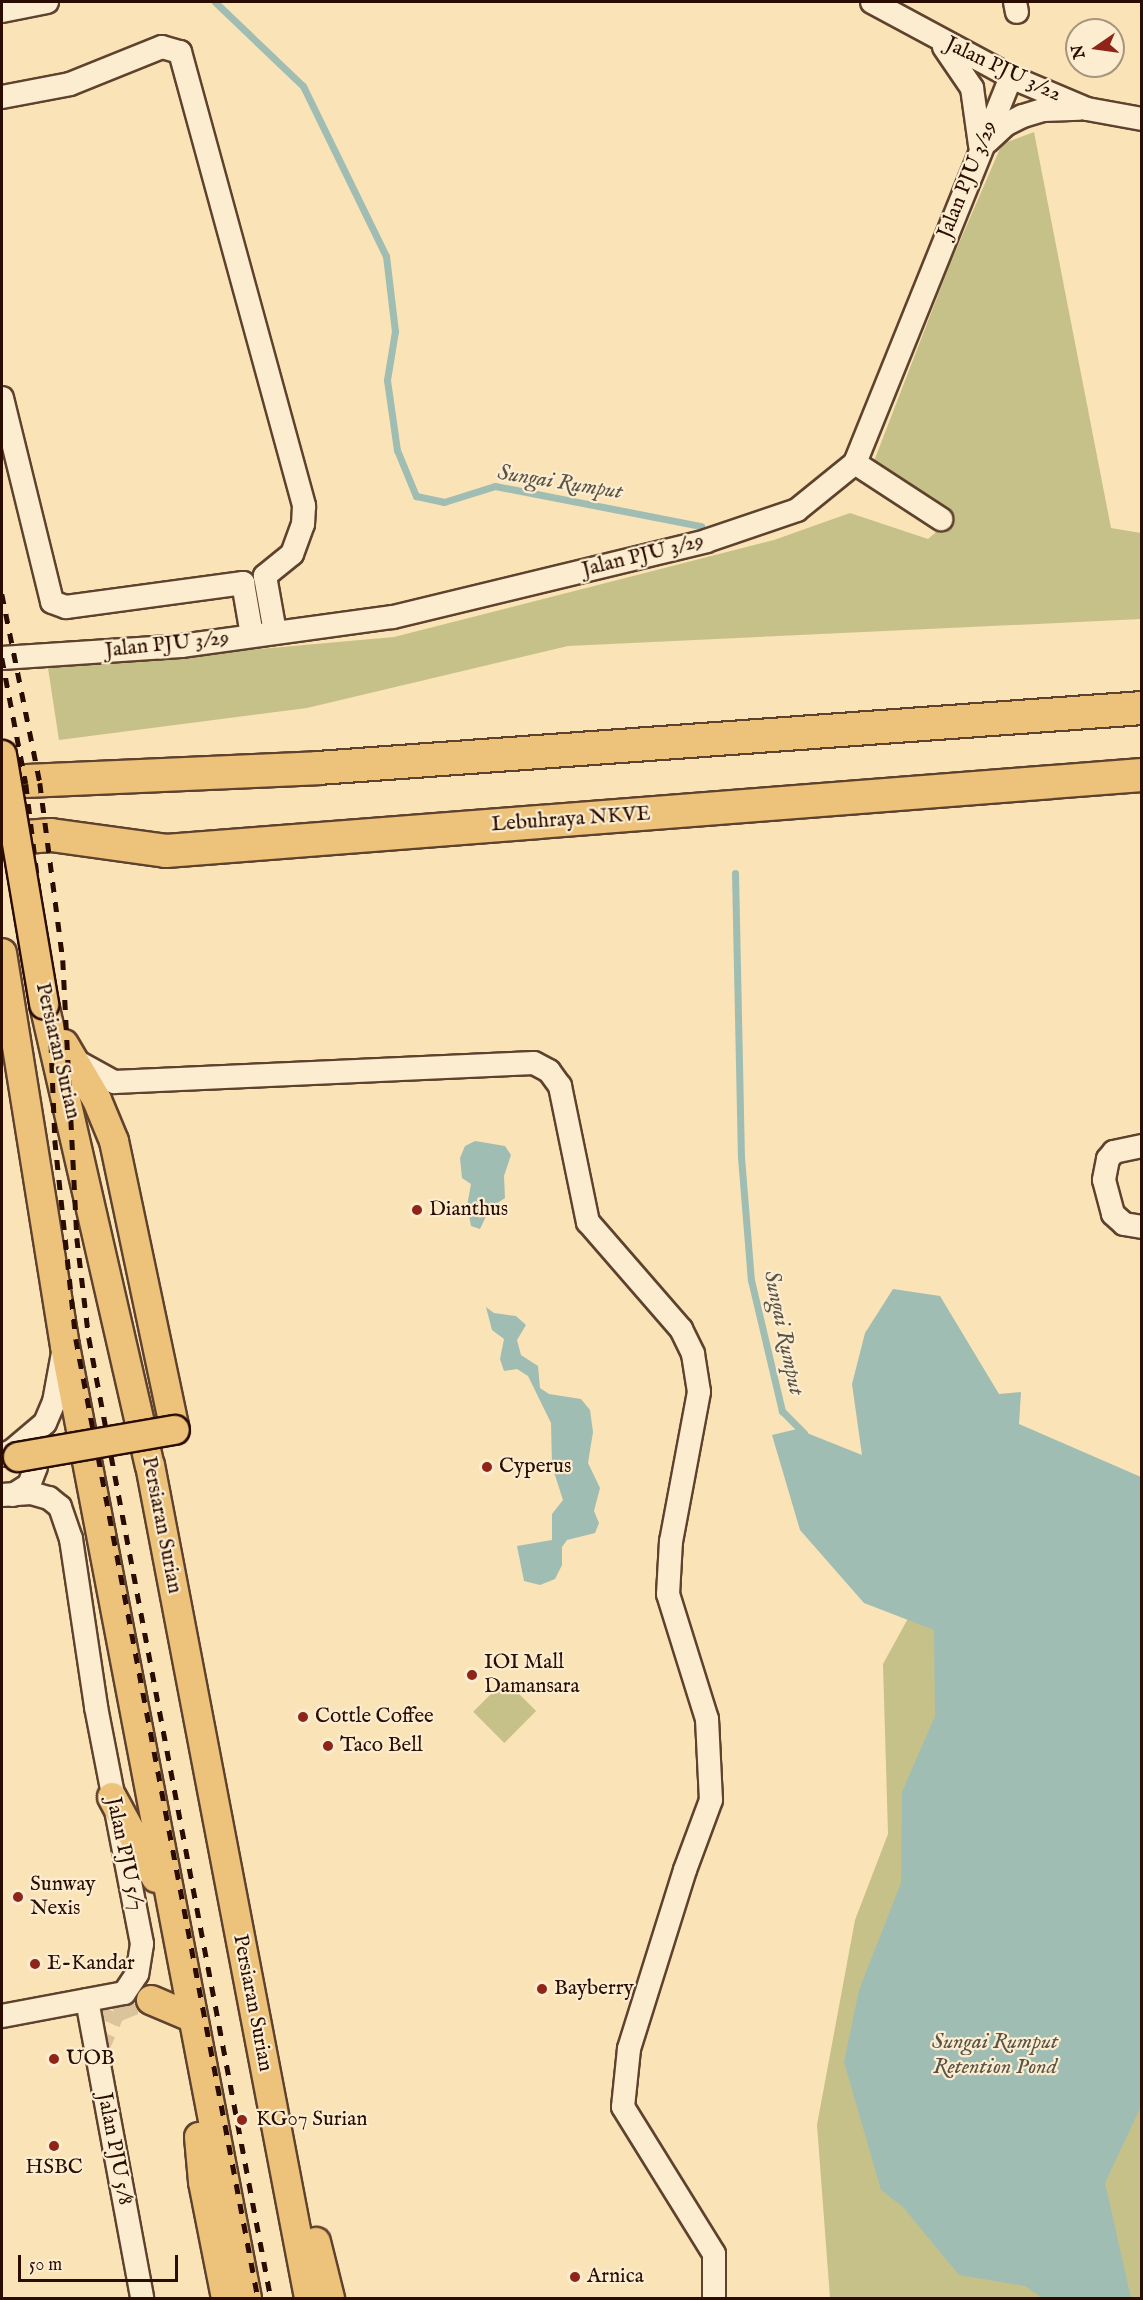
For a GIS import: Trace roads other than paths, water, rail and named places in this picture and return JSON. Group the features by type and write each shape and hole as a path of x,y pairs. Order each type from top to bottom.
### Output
{"highway":[{"path":"2,782 318,768 1142,708"},
{"name":"Lebuhraya NKVE","path":"2,839 51,835 166,851 1142,776"}],"main road":[{"name":"Persiaran Surian","path":"2,755 47,1013 150,1465 309,2298"},
{"name":"Persiaran Surian","path":"2,953 64,1346 169,1901"},
{"path":"5,1455 175,1430 114,1141 74,1060 47,1013"},
{"path":"112,1797 169,1901 247,2298"},
{"path":"143,2001 191,2017"},
{"path":"202,2070 198,2119 203,2182 226,2298"},
{"path":"272,2102 302,2185 330,2298"}],"street":[{"path":"2,11 47,2"},
{"name":"Jalan PJU 3/22","path":"872,2 938,40 1011,77 1087,109 1142,119"},
{"path":"938,40 972,88 980,150"},
{"path":"2,97 70,84 162,47 180,52 304,507 303,524 292,554 265,576 275,632"},
{"name":"Jalan PJU 3/29","path":"2,658 181,646 393,617 706,541 797,510 855,464 1011,77"},
{"path":"980,150 1005,125 1023,116 1043,110 1087,109"},
{"path":"2,398 52,602 66,607 243,583 252,635"},
{"path":"855,464 941,519"},
{"path":"74,1060 114,1082 534,1063 549,1071 560,1086 588,1222 681,1329 693,1354 699,1392 671,1540 668,1594 707,1719 711,1800 685,1870 629,2049 623,2107 714,2254 714,2298"},
{"path":"1142,1146 1114,1152 1108,1159 1104,1180 1113,1214 1124,1224 1142,1227"},
{"path":"5,1455 45,1423 54,1402 64,1346"},
{"path":"5,1455 26,1452 36,1467 29,1485 7,1495"},
{"name":"Jalan PJU 5/7","path":"2,2016 124,1993 137,1974 142,1944 112,1797 70,1539 60,1507 40,1496 7,1495"},
{"name":"Jalan PJU 5/8","path":"87,2000 142,2298"}],"water":[{"path":"475,1141 505,1146 511,1155 504,1176 505,1198 490,1208 480,1229 471,1226 467,1206 471,1184 462,1178 460,1158 465,1146"},
{"name":"Sungai Rumput Retention Pond","path":"893,1289 940,1296 999,1394 1021,1392 1019,1424 1141,1477 1142,2104 1105,2183 1131,2298 1042,2298 1025,2286 959,2275 903,2207 881,2190 844,2062 859,1990 901,1883 902,1792 935,1716 934,1630 864,1603 800,1530 772,1435 797,1429 862,1455 852,1384 865,1333"},
{"path":"486,1307 494,1313 516,1316 526,1325 517,1340 521,1355 538,1366 540,1388 549,1394 581,1399 590,1410 593,1432 588,1463 600,1488 594,1511 599,1523 595,1533 567,1540 562,1547 562,1565 555,1579 540,1585 524,1581 517,1546 552,1540 552,1514 563,1500 552,1466 551,1423 528,1376 517,1369 504,1371 500,1359 504,1339 492,1330"}],"waterway":[{"name":"Sungai Rumput","path":"215,2 303,86 386,256 395,331 387,380 397,450 416,496 444,502 495,486 701,526"},
{"name":"Sungai Rumput","path":"735,873 741,1157 751,1280 782,1411 804,1433"}],"tunnel":[{"path":"96,2053 114,2012 136,2003"}],"railway":[{"path":"2,594 40,783 63,960 77,1238 89,1338 271,2298"},
{"path":"2,658 26,784 48,963 55,1140 76,1339 258,2298"}],"place":[{"name":"Dianthus","path":"417,1210"},
{"name":"Cyperus","path":"487,1467"},
{"name":"IOI Mall Damansara","path":"472,1675"},
{"name":"Cottle Coffee","path":"303,1717"},
{"name":"Taco Bell","path":"328,1746"},
{"name":"Sunway Nexis","path":"18,1897"},
{"name":"E-Kandar","path":"35,1964"},
{"name":"Bayberry","path":"542,1989"},
{"name":"UOB","path":"54,2059"},
{"name":"KG07 Surian","path":"242,2120"},
{"name":"HSBC","path":"54,2146"},
{"name":"Arnica","path":"575,2277"}]}
